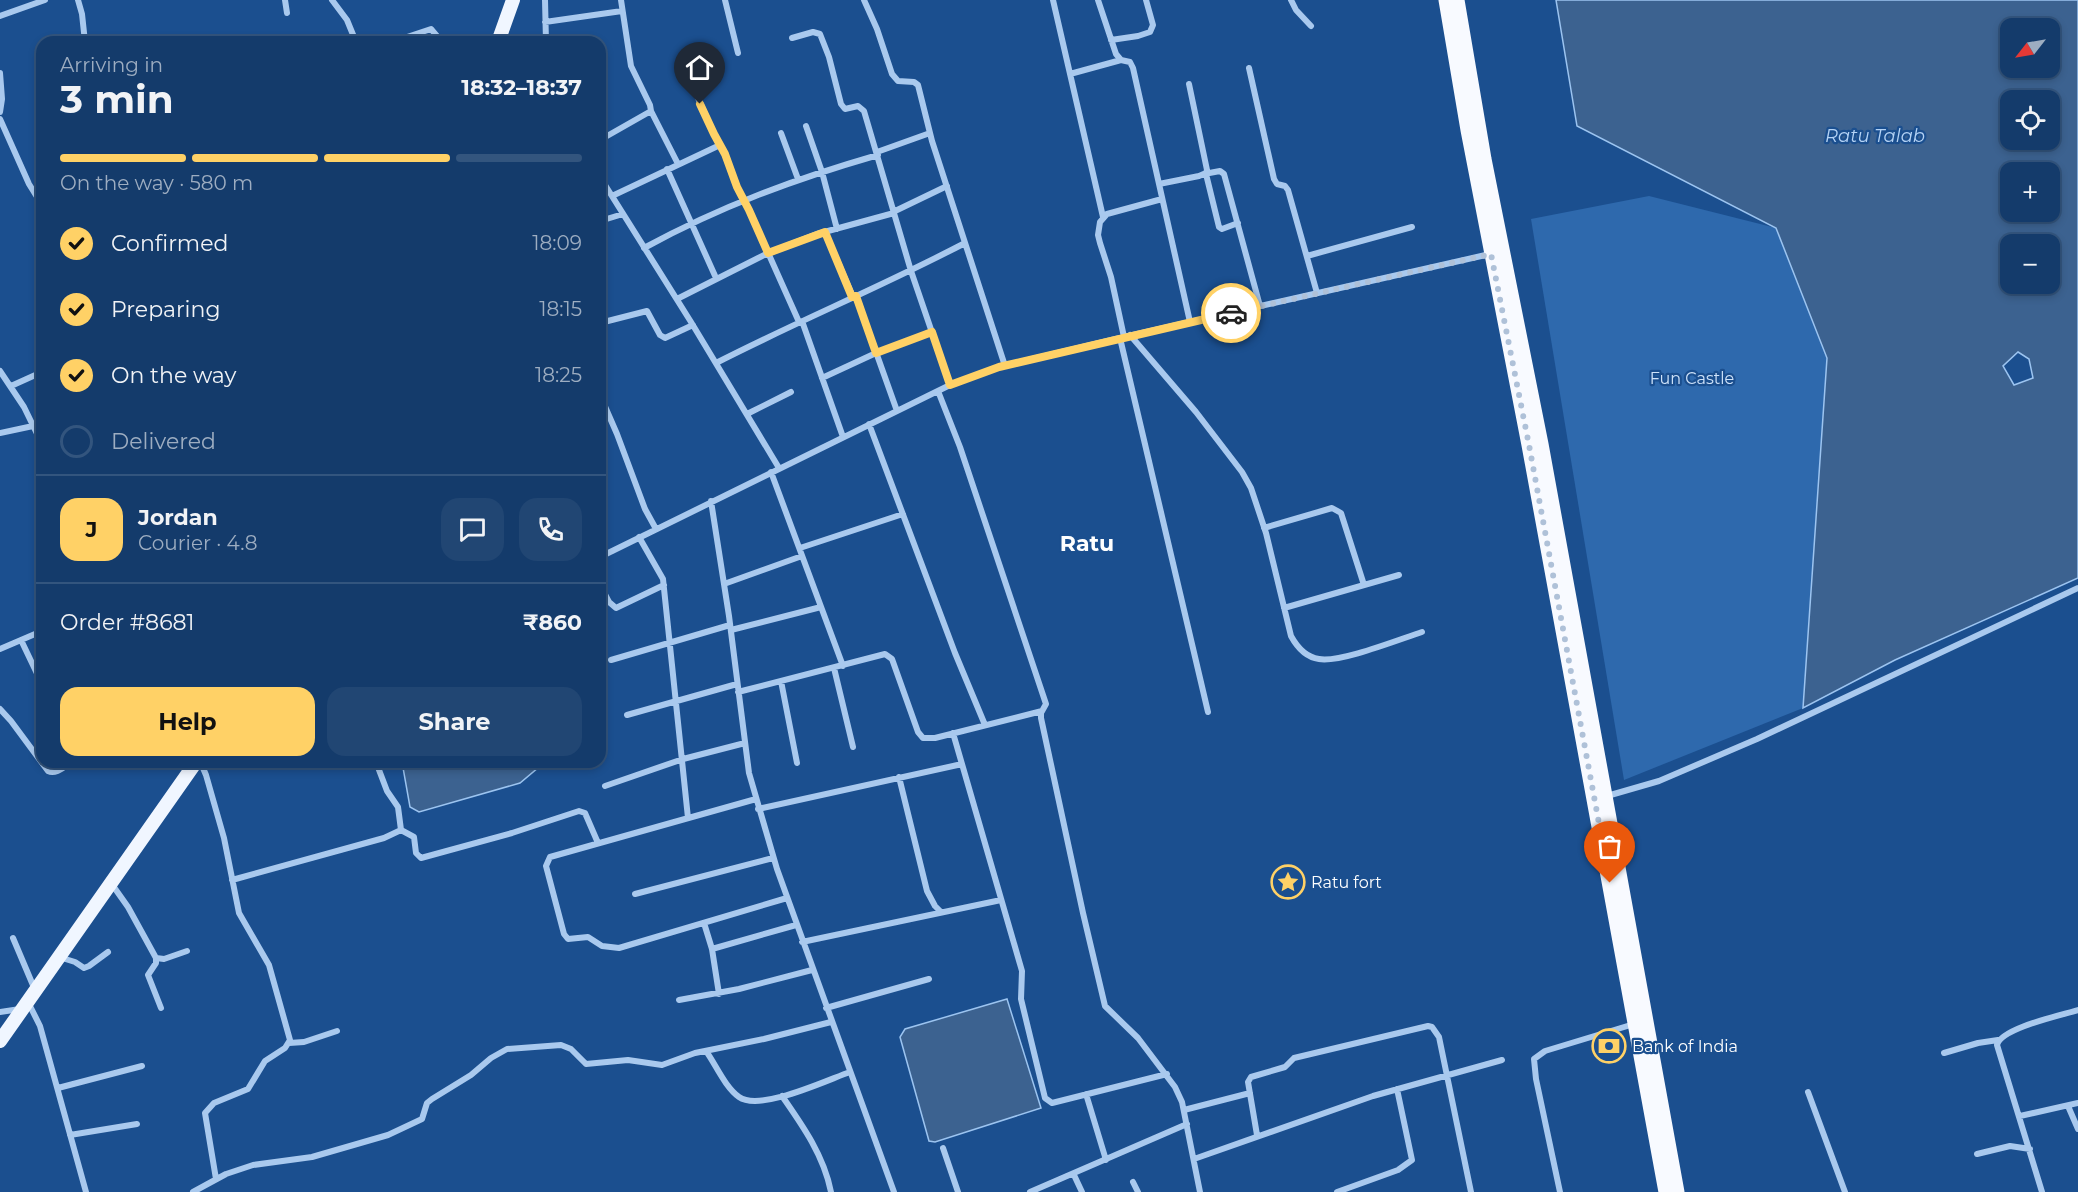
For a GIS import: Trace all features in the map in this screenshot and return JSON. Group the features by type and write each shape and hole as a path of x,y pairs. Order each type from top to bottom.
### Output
{"highway":[{"path":"1446,0 1491,254 1529,445 1666,1192"},
{"path":"1457,0 1484,159 1543,455 1677,1192"}],"main road":[{"path":"500,36 511,0"},
{"path":"0,1041 192,768"}],"street":[{"path":"0,16 45,0"},
{"path":"78,0 84,36"},
{"path":"285,0 287,13"},
{"path":"332,0 347,20 354,36"},
{"path":"545,0 546,36"},
{"path":"621,0 631,66 678,164"},
{"path":"725,0 738,53"},
{"path":"864,0 877,28 892,74 898,81 914,82 918,85 930,133 1005,366"},
{"path":"1053,0 1103,217"},
{"path":"1098,0 1116,54 1121,60"},
{"path":"1111,40 1150,32 1153,25 1146,0"},
{"path":"1291,0 1296,10 1311,26"},
{"path":"545,22 622,11"},
{"path":"410,36 431,29 437,36"},
{"path":"792,38 813,32 820,34 829,57 840,104 845,109 858,106 862,109 878,154 911,271 950,385"},
{"path":"1070,74 1121,60 1130,62 1133,68 1190,322"},
{"path":"1249,68 1274,178 1276,184 1283,185 1288,190 1317,293"},
{"path":"0,73 2,99 0,112"},
{"path":"1189,84 1207,165 1205,174 1219,227 1222,229 1238,223"},
{"path":"694,89 801,322 843,437"},
{"path":"606,137 651,111"},
{"path":"0,119 36,198"},
{"path":"807,126 837,229"},
{"path":"781,133 798,179"},
{"path":"644,248 691,222 744,200 798,179 878,154 930,133"},
{"path":"612,196 720,145"},
{"path":"667,169 716,278"},
{"path":"1159,184 1220,171 1224,174 1260,306"},
{"path":"606,186 779,468"},
{"path":"677,299 768,253 825,232 893,213 947,186"},
{"path":"1162,199 1107,214 1098,228 1098,235 1125,336 1208,712"},
{"path":"606,219 623,214"},
{"path":"1307,256 1412,227"},
{"path":"825,232 854,297 897,411"},
{"path":"716,363 965,243"},
{"path":"606,554 950,385 1005,366 1125,336 1491,254"},
{"path":"606,321 647,311 660,334 665,338 693,325"},
{"path":"822,378 876,353 932,332"},
{"path":"1125,336 1196,412 1242,472 1251,488 1264,528 1291,636 1297,647 1319,660 1350,655 1422,632"},
{"path":"0,371 36,429"},
{"path":"11,386 36,375"},
{"path":"627,715 676,701 781,681 888,655 897,672 920,736 926,739 1042,711 1046,707 960,447 938,391"},
{"path":"747,414 791,392"},
{"path":"606,409 645,509 656,529"},
{"path":"870,424 955,652 985,725"},
{"path":"0,434 33,426"},
{"path":"771,472 843,666"},
{"path":"711,501 749,773 758,809 802,942 894,1192"},
{"path":"1264,528 1335,508 1341,513 1364,585"},
{"path":"800,548 903,514"},
{"path":"639,537 660,570 664,585 688,818"},
{"path":"724,584 802,556"},
{"path":"1284,608 1400,575"},
{"path":"606,596 616,608 664,585"},
{"path":"1606,796 1659,781 1757,739 2078,588"},
{"path":"611,660 730,627 821,607"},
{"path":"0,649 36,634"},
{"path":"21,640 36,671"},
{"path":"834,668 853,747"},
{"path":"781,681 797,764"},
{"path":"0,709 36,755"},
{"path":"1042,711 1041,718 1047,750 1105,1006 1138,1038 1175,1087 1184,1110 1200,1192"},
{"path":"953,733 1022,971 1021,999 1045,1098 1052,1103 1167,1074"},
{"path":"605,786 683,759 745,743"},
{"path":"758,809 962,764"},
{"path":"46,768 51,772 63,768"},
{"path":"203,768 224,838 239,914 269,965 289,1035 289,1043 265,1061 248,1089 214,1103 205,1113 216,1179"},
{"path":"378,768 387,790 398,807 401,830"},
{"path":"899,777 927,891 941,912"},
{"path":"756,799 553,855 546,862 564,934 567,939 588,937 602,946 619,948 787,898"},
{"path":"401,830 414,837 416,853 423,858 582,811 588,818 598,843"},
{"path":"232,880 384,838 401,830"},
{"path":"635,894 773,858"},
{"path":"111,883 128,907 156,957 156,963 148,975 161,1008"},
{"path":"802,942 1001,900"},
{"path":"704,923 712,949 719,994"},
{"path":"712,949 796,925"},
{"path":"13,938 28,1001 40,1026 86,1192"},
{"path":"156,957 164,959 187,951"},
{"path":"59,957 75,962 84,968 108,952"},
{"path":"679,1000 719,994 812,970"},
{"path":"826,1008 928,979"},
{"path":"0,1012 28,1001"},
{"path":"1944,1053 1998,1040 2016,1030 2078,1010"},
{"path":"197,1191 216,1179 253,1165 312,1157 344,1149 412,1125 424,1116 428,1103 432,1099 471,1076 491,1058 507,1049 561,1045 571,1049 583,1063 590,1065 628,1060 662,1065 706,1051 831,1022"},
{"path":"1560,1192 1536,1079 1534,1059 1545,1051 1635,1023"},
{"path":"1257,1136 1248,1082 1251,1077 1285,1067 1294,1058 1428,1026 1432,1027 1439,1037 1471,1192"},
{"path":"289,1043 304,1042 338,1031"},
{"path":"1998,1040 1999,1051 2042,1192"},
{"path":"706,1051 739,1097 754,1101 782,1096 850,1072"},
{"path":"1194,1159 1397,1089 1502,1060"},
{"path":"58,1088 142,1066"},
{"path":"1337,1192 1398,1170 1412,1160 1397,1089"},
{"path":"1808,1092 1845,1192"},
{"path":"1184,1110 1250,1093"},
{"path":"1086,1094 1106,1160"},
{"path":"782,1096 815,1145 829,1179 831,1192"},
{"path":"2020,1116 2078,1103"},
{"path":"2068,1106 2078,1129"},
{"path":"70,1135 137,1124"},
{"path":"1034,1191 1187,1124"},
{"path":"1977,1154 2010,1146 2030,1149"},
{"path":"943,1148 958,1192"},
{"path":"1074,1174 1082,1192"},
{"path":"1134,1182 1138,1192"}],"green space":[{"name":"Fun Castle","path":"1649,196 1776,228 1827,358 1803,708 1624,780 1531,219"}],"water":[{"name":"Ratu Talab","path":"1556,0 2078,0 2078,578 1895,660 1803,708 1827,358 1776,228 1577,126","holes":["2018,352 2029,359 2033,378 2014,385 2003,366"]},
{"path":"403,768 538,768 520,783 419,812 410,807"},
{"path":"1007,999 1041,1108 935,1142 929,1141 900,1037 905,1029"}],"way so far":[{"path":"1231,313 1491,254 1529,445 1610,883"}],"place":[{"name":"Ratu fort","path":"1288,882"},
{"name":"Bank of India","path":"1609,1046"}],"district":[{"name":"Ratu","path":"1087,543"}],"route":[{"path":"700,104 725,154 737,187 768,253 825,232 852,297 856,296 876,353 932,332 950,385 999,367 1231,313"}]}
